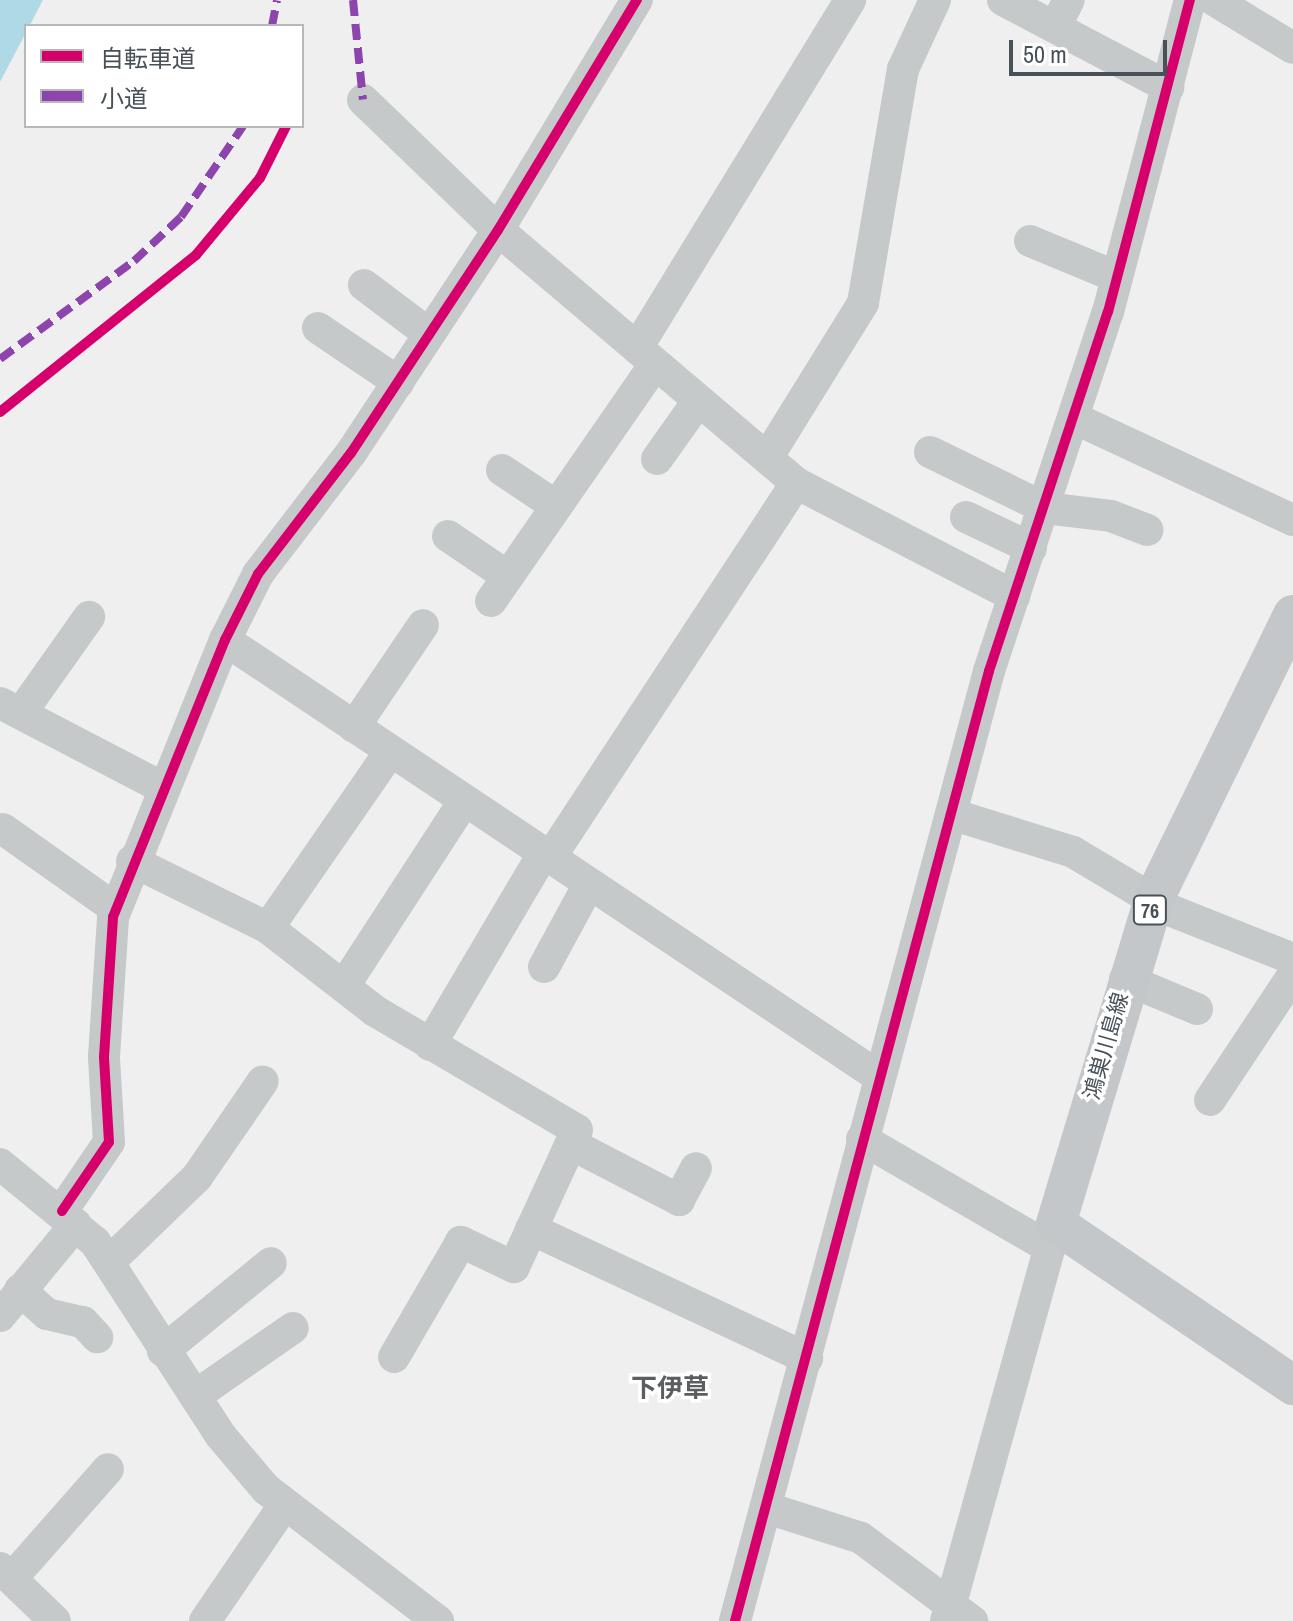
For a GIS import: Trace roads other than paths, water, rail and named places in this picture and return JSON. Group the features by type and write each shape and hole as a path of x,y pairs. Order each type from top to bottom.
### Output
{"main road":[{"name":"鴻巣川島線","path":"1053,1236 1125,979 1154,899 1293,615"},
{"path":"1053,1236 1293,1385"}],"street":[{"path":"0,1316 69,1217 109,1142 104,1057 116,909 132,861 225,640 258,574 398,382 498,230 637,0"},
{"path":"448,536 499,589 556,506 646,356 850,0"},
{"path":"767,458 863,303 903,69 935,0"},
{"path":"1003,0 1062,13 1168,87"},
{"path":"735,1621 807,1358 878,1076 951,814 1014,596 1076,419 1190,0"},
{"path":"1214,0 1293,48"},
{"path":"363,100 498,230 796,483 1014,596"},
{"path":"1030,241 1117,277"},
{"path":"364,285 429,334"},
{"path":"318,328 398,382"},
{"path":"657,459 699,400"},
{"path":"1076,419 1293,520"},
{"path":"930,452 1045,508 1111,516 1147,530"},
{"path":"502,470 556,506"},
{"path":"430,1045 546,856 796,483"},
{"path":"966,517 1031,548"},
{"path":"89,617 10,708 163,788"},
{"path":"354,727 423,625"},
{"path":"225,640 389,753 878,1076"},
{"path":"268,928 389,753"},
{"path":"344,986 464,801"},
{"path":"951,814 1073,852 1154,899 1293,959"},
{"path":"3,829 116,909"},
{"path":"132,861 268,928 344,986 430,1045 577,1130 514,1267 461,1242 394,1357"},
{"path":"544,967 589,884"},
{"path":"1210,1100 1293,975"},
{"path":"1125,979 1197,1009"},
{"path":"109,1262 197,1177 263,1081"},
{"path":"767,1508 861,1538 956,1615 1053,1236 862,1139"},
{"path":"571,1144 679,1200 696,1168"},
{"path":"0,1164 69,1217 109,1262 163,1351 240,1460 284,1505 375,1566 438,1621"},
{"path":"531,1229 807,1358"},
{"path":"163,1351 271,1263"},
{"path":"20,1290 47,1314 83,1322 97,1337"},
{"path":"195,1396 293,1328"},
{"path":"55,1620 6,1573 108,1469"},
{"path":"205,1621 284,1505"}],"water":[{"path":"0,0 43,0 30,24 24,24 24,36 0,82"}],"district":[{"name":"下伊草","path":"670,1388"}]}
